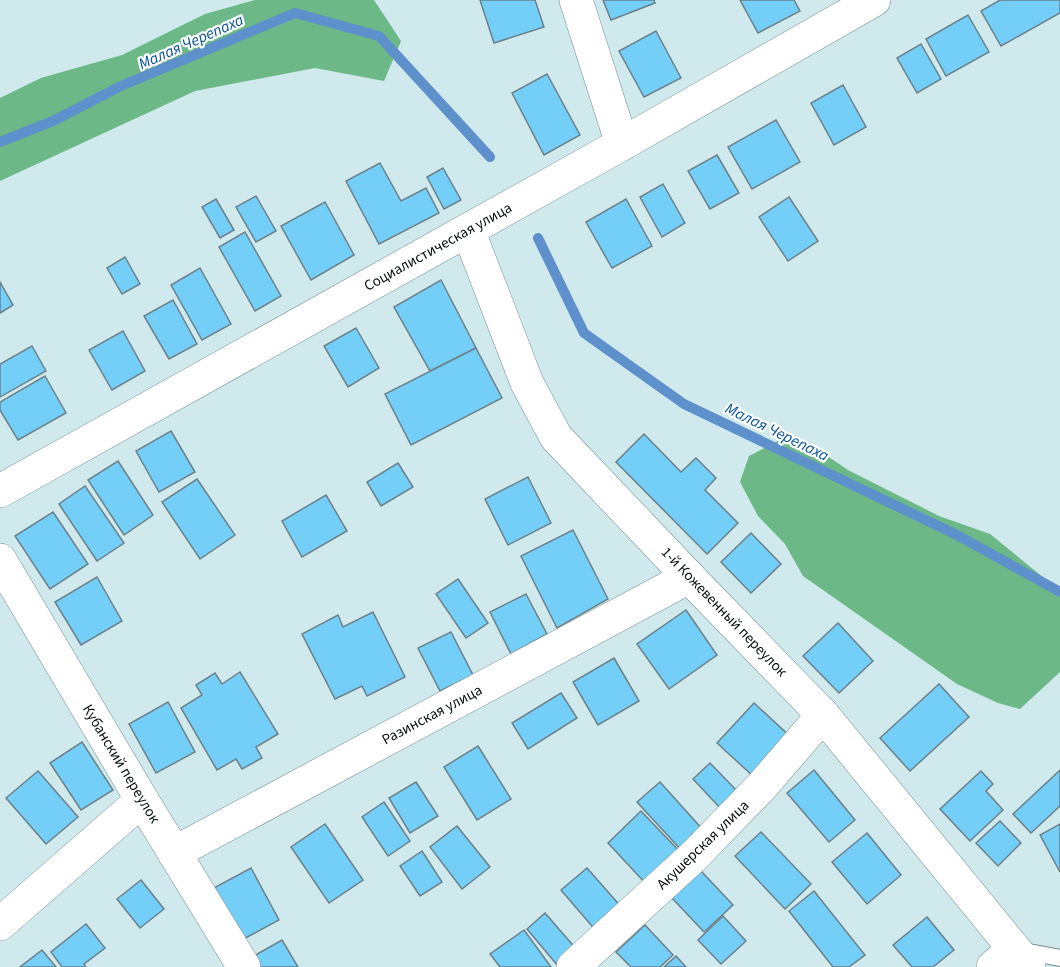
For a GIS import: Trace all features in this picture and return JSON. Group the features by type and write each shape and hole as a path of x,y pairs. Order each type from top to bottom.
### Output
{"street":[{"path":"576,0 622,144"},
{"name":"Социалистическая улица","path":"0,491 622,144 874,0"},
{"name":"1-й Кожевенный переулок","path":"468,230 527,383 556,437 823,715 1012,961"},
{"name":"Кубанский переулок","path":"0,560 244,967"},
{"name":"Разинская улица","path":"174,853 689,577"},
{"name":"Акушерская улица","path":"573,967 694,856 762,786 823,715"},
{"path":"0,924 142,800"}],"lane":[{"path":"1012,961 1060,958"}],"green space":[{"path":"255,0 374,0 401,41 384,81 315,68 195,91 0,181 0,98 41,78 122,55 205,14"},
{"path":"780,440 808,443 848,470 939,516 990,534 1060,591 1060,672 1020,709 998,703 957,684 803,576 785,544 758,516 740,482 749,456"}],"building":[{"path":"480,0 535,0 544,27 494,43"},
{"path":"603,0 654,0 655,3 611,20"},
{"path":"740,0 794,0 800,11 758,33"},
{"path":"1000,0 1060,0 1060,13 1001,46 981,11"},
{"path":"968,15 989,52 946,76 926,39"},
{"path":"656,31 681,78 644,97 619,51"},
{"path":"921,44 941,79 917,93 897,58"},
{"path":"547,74 580,135 544,155 512,93"},
{"path":"843,85 866,127 834,145 811,103"},
{"path":"776,120 800,162 752,189 728,147"},
{"path":"717,155 739,193 710,209 688,171"},
{"path":"380,163 401,201 426,188 439,213 379,244 346,181"},
{"path":"443,168 461,200 444,209 427,177"},
{"path":"663,184 685,223 662,237 640,197"},
{"path":"256,196 276,231 256,242 236,207"},
{"path":"789,197 818,241 788,261 759,217"},
{"path":"216,199 234,230 220,238 202,207"},
{"path":"626,199 652,246 612,268 586,222"},
{"path":"325,202 354,255 311,280 281,226"},
{"path":"245,232 281,296 255,311 219,247"},
{"path":"125,257 140,284 122,294 107,268"},
{"path":"200,268 231,324 202,340 171,285"},
{"path":"441,280 476,348 430,371 394,307"},
{"path":"0,282 13,305 0,313"},
{"path":"173,300 197,344 169,359 144,316"},
{"path":"356,328 379,368 348,387 324,346"},
{"path":"123,331 145,371 112,390 89,350"},
{"path":"32,346 46,371 0,397 0,364"},
{"path":"476,348 502,398 411,445 385,394"},
{"path":"45,376 66,413 18,440 0,410 0,402"},
{"path":"171,431 195,472 159,492 136,451"},
{"path":"644,434 681,472 696,458 716,478 705,490 738,523 707,554 616,462"},
{"path":"118,461 153,515 124,535 88,480"},
{"path":"398,463 413,487 381,506 367,482"},
{"path":"528,477 551,523 508,545 485,499"},
{"path":"197,479 235,535 200,559 162,502"},
{"path":"85,486 124,543 97,561 59,504"},
{"path":"326,495 347,531 302,557 282,521"},
{"path":"53,512 88,564 50,589 15,536"},
{"path":"573,530 608,599 557,628 521,556"},
{"path":"751,533 781,564 751,593 721,562"},
{"path":"97,577 122,621 81,645 55,602"},
{"path":"458,579 488,623 466,638 436,594"},
{"path":"526,594 547,634 511,654 490,612"},
{"path":"686,610 717,655 669,689 637,644"},
{"path":"373,612 405,677 367,696 362,686 335,699 302,634 338,615 343,627"},
{"path":"838,623 873,661 839,693 803,656"},
{"path":"451,632 473,675 440,691 418,648"},
{"path":"614,658 639,701 598,725 573,682"},
{"path":"240,672 278,734 256,747 262,758 242,769 236,759 217,770 181,708 202,695 196,685 215,673 222,684"},
{"path":"939,684 969,717 910,771 880,738"},
{"path":"561,693 577,718 528,749 512,723"},
{"path":"168,702 195,752 156,773 129,724"},
{"path":"754,703 792,738 755,778 717,743"},
{"path":"82,742 113,790 81,810 50,763"},
{"path":"478,746 511,799 477,820 444,767"},
{"path":"710,763 739,793 722,810 693,779"},
{"path":"814,770 855,820 829,842 787,793"},
{"path":"1060,770 1060,806 1031,833 1013,814"},
{"path":"38,771 78,817 46,844 6,798"},
{"path":"981,771 993,784 986,791 1003,810 970,841 940,809"},
{"path":"416,782 438,816 410,833 389,798"},
{"path":"660,782 704,831 682,851 637,802"},
{"path":"384,802 410,841 388,856 362,817"},
{"path":"641,811 681,853 647,885 608,843"},
{"path":"1000,821 1021,843 998,866 976,843"},
{"path":"325,824 363,880 329,903 291,847"},
{"path":"1060,824 1060,872 1040,835"},
{"path":"457,826 490,867 462,889 430,847"},
{"path":"761,832 811,884 785,909 735,856"},
{"path":"867,833 901,875 867,904 832,862"},
{"path":"422,851 442,882 420,896 400,866"},
{"path":"251,868 279,920 240,941 212,889"},
{"path":"587,868 623,909 597,932 561,890"},
{"path":"701,871 733,905 704,932 672,898"},
{"path":"141,880 164,909 140,928 117,899"},
{"path":"814,891 865,955 849,967 833,967 789,911"},
{"path":"545,913 577,950 558,966 527,929"},
{"path":"723,916 746,941 721,964 698,940"},
{"path":"927,917 954,950 933,967 912,967 893,945"},
{"path":"86,924 105,948 84,964 86,967 62,967 51,952"},
{"path":"645,925 673,955 660,967 631,967 616,952"},
{"path":"524,930 551,967 500,967 490,954"},
{"path":"282,940 298,967 258,967 252,957"},
{"path":"42,950 56,967 20,967"},
{"path":"676,956 686,967 664,967"}],"waterway":[{"name":"Малая Черепаха","path":"0,142 53,121 121,86 295,13 379,36 490,157"},
{"name":"Малая Черепаха","path":"538,238 584,333 684,404 957,535 1060,592"}]}
